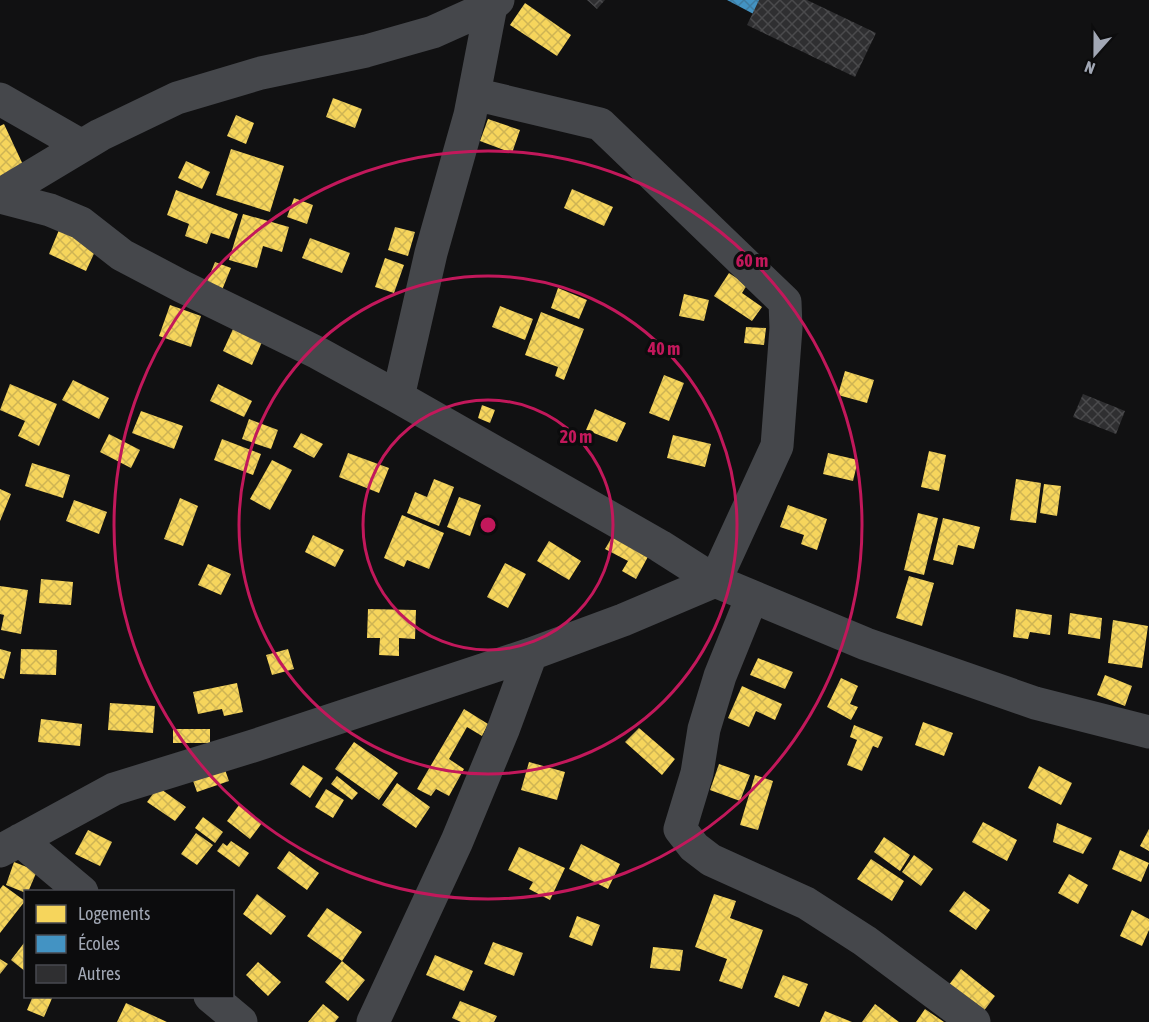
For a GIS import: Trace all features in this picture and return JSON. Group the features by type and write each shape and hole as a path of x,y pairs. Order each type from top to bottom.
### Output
{"street":[{"path":"398,397 431,254 474,94 495,3"},
{"path":"0,196 100,135 177,98 261,73 366,51 433,32 495,3"},
{"path":"80,890 10,845 114,789 253,746 531,654 623,620 715,581 777,446 786,328 785,302 600,124 474,94"},
{"path":"0,99 82,146"},
{"path":"0,196 50,210 81,223 122,255 318,353 660,546 715,581 866,644 1035,703 1149,732"},
{"path":"752,597 720,676 704,729 697,773 680,829 694,847 711,860 806,903 864,941 974,1022"},
{"path":"373,1022 457,841 503,730 531,654"},
{"path":"212,998 241,1022"}],"building: Logements":[{"path":"525,3 571,35 557,56 510,25"},
{"path":"333,98 362,109 355,128 326,117"},
{"path":"236,115 254,123 246,144 227,136"},
{"path":"488,119 520,130 512,153 480,141"},
{"path":"4,124 25,169 0,181 0,126"},
{"path":"231,149 284,166 270,212 216,195"},
{"path":"186,161 210,172 202,189 178,178"},
{"path":"572,189 613,207 604,226 564,208"},
{"path":"176,190 238,214 229,239 211,233 207,244 185,236 189,224 167,215"},
{"path":"294,198 313,205 307,224 287,217"},
{"path":"243,214 289,227 282,252 263,246 257,268 229,260"},
{"path":"395,227 415,232 408,256 388,250"},
{"path":"59,230 97,247 86,271 49,254"},
{"path":"310,238 350,253 342,273 302,258"},
{"path":"385,258 404,265 394,293 375,287"},
{"path":"215,262 231,268 222,290 206,284"},
{"path":"729,273 747,285 742,293 762,307 752,321 714,296"},
{"path":"558,288 587,300 579,319 551,308"},
{"path":"684,294 709,300 704,321 679,316"},
{"path":"170,305 201,316 191,347 159,336"},
{"path":"500,306 533,319 525,340 492,327"},
{"path":"541,312 584,329 564,380 555,376 558,367 525,355"},
{"path":"746,327 766,328 764,345 744,343"},
{"path":"233,329 262,342 252,365 223,351"},
{"path":"845,371 874,380 867,403 838,395"},
{"path":"664,375 684,383 669,421 649,413"},
{"path":"73,380 109,398 99,419 62,400"},
{"path":"10,384 57,404 39,446 18,436 25,421 0,410"},
{"path":"218,384 252,401 244,417 210,401"},
{"path":"482,405 495,410 490,423 478,418"},
{"path":"595,409 626,423 617,442 586,430"},
{"path":"141,411 183,426 174,449 132,433"},
{"path":"249,419 278,430 271,449 242,439"},
{"path":"301,433 323,444 314,458 293,447"},
{"path":"109,434 140,450 131,468 100,452"},
{"path":"673,435 711,444 705,467 667,458"},
{"path":"222,439 261,454 253,475 214,460"},
{"path":"929,451 946,455 939,491 921,487"},
{"path":"348,453 389,468 379,493 339,477"},
{"path":"828,453 858,460 853,481 823,474"},
{"path":"272,460 292,470 270,510 250,499"},
{"path":"32,463 70,475 63,498 25,486"},
{"path":"434,479 454,487 439,526 407,513 415,492 427,497"},
{"path":"1016,479 1041,483 1036,523 1010,520"},
{"path":"1044,484 1061,486 1057,516 1040,513"},
{"path":"0,489 11,494 0,521"},
{"path":"459,497 481,505 470,536 447,527"},
{"path":"180,498 198,506 183,546 164,539"},
{"path":"74,500 107,512 99,534 66,521"},
{"path":"788,505 827,519 817,550 801,544 804,535 780,527"},
{"path":"918,513 938,518 924,575 904,570"},
{"path":"402,515 444,533 429,569 407,560 404,567 384,558"},
{"path":"943,518 980,527 974,549 958,545 953,565 933,560"},
{"path":"615,532 651,551 636,579 622,571 628,561 605,549"},
{"path":"313,535 344,550 335,567 305,552"},
{"path":"549,541 581,561 569,580 537,561"},
{"path":"505,563 526,574 508,608 487,597"},
{"path":"208,564 231,574 221,595 198,585"},
{"path":"909,576 934,583 922,626 896,618"},
{"path":"41,579 73,582 71,605 39,603"},
{"path":"0,586 28,590 21,634 1,630 4,615 0,614"},
{"path":"368,609 416,610 415,639 399,638 399,656 379,655 380,638 367,638"},
{"path":"1016,609 1052,615 1050,635 1030,632 1028,639 1013,637"},
{"path":"1070,613 1102,618 1100,639 1068,634"},
{"path":"1113,620 1148,626 1142,668 1108,663"},
{"path":"0,649 11,652 4,679 0,678"},
{"path":"21,649 57,650 56,675 20,674"},
{"path":"288,649 294,669 272,675 266,655"},
{"path":"758,658 793,672 785,689 750,675"},
{"path":"1105,675 1132,686 1125,706 1097,695"},
{"path":"841,678 858,686 850,704 858,707 851,720 827,707"},
{"path":"237,683 243,712 224,716 222,709 198,714 193,692"},
{"path":"742,686 782,704 775,720 756,711 749,727 728,718"},
{"path":"110,703 155,706 153,733 108,730"},
{"path":"464,709 488,724 482,736 467,727 449,759 464,769 449,796 436,789 431,796 417,789"},
{"path":"41,719 82,724 80,746 38,742"},
{"path":"923,722 953,733 944,756 915,745"},
{"path":"854,725 883,737 878,748 873,746 862,771 847,765 857,740 850,737"},
{"path":"639,728 675,759 662,775 625,742"},
{"path":"173,729 210,729 210,743 173,743"},
{"path":"354,742 398,773 379,800 335,769"},
{"path":"529,762 565,772 557,800 521,790"},
{"path":"719,764 750,775 740,801 710,790"},
{"path":"303,765 323,778 310,798 290,784"},
{"path":"1039,766 1072,783 1061,805 1028,788"},
{"path":"224,767 229,781 197,792 192,778"},
{"path":"755,775 773,781 758,830 740,825"},
{"path":"337,776 358,793 352,800 331,784"},
{"path":"397,783 430,807 416,828 382,805"},
{"path":"158,787 186,807 175,821 147,802"},
{"path":"326,789 344,800 333,818 315,807"},
{"path":"239,805 262,823 250,839 227,821"},
{"path":"203,817 223,832 215,843 195,828"},
{"path":"983,822 1017,840 1007,861 972,842"},
{"path":"1057,823 1092,838 1083,854 1053,842"},
{"path":"1149,829 1149,851 1140,846"},
{"path":"88,830 112,842 100,866 75,854"},
{"path":"196,833 213,845 197,865 181,854"},
{"path":"884,837 910,855 900,871 874,852"},
{"path":"231,841 249,853 239,867 217,851 223,843 227,846"},
{"path":"581,844 620,864 608,889 569,869"},
{"path":"519,847 565,868 550,900 529,889 533,882 508,870"},
{"path":"1120,850 1149,863 1141,882 1112,869"},
{"path":"289,851 319,873 307,890 277,868"},
{"path":"914,855 933,869 921,886 902,872"},
{"path":"871,859 904,881 892,901 857,879"},
{"path":"14,862 37,871 29,890 24,890 24,892 6,885"},
{"path":"1069,874 1088,885 1078,904 1058,893"},
{"path":"3,885 24,902 0,933 0,889"},
{"path":"964,891 990,910 976,930 949,911"},
{"path":"257,894 286,916 271,935 243,914"},
{"path":"714,894 736,901 730,918 763,930 742,989 719,981 727,959 695,947"},
{"path":"327,908 362,932 342,961 307,936"},
{"path":"1132,910 1149,919 1149,930 1142,946 1120,936"},
{"path":"577,916 600,925 592,946 569,937"},
{"path":"493,942 523,953 514,976 484,964"},
{"path":"24,943 24,970 11,960"},
{"path":"653,947 683,950 680,971 650,968"},
{"path":"435,955 473,971 464,991 426,975"},
{"path":"0,959 8,964 0,974"},
{"path":"342,961 365,980 348,1001 325,982"},
{"path":"258,962 281,982 268,996 246,975"},
{"path":"961,969 995,996 983,1012 948,986"},
{"path":"783,975 808,984 799,1007 774,997"},
{"path":"32,998 52,998 44,1017 27,1010"},
{"path":"460,1001 497,1016 494,1022 461,1022 452,1018"},
{"path":"126,1003 167,1022 117,1022"},
{"path":"323,1004 339,1017 335,1022 308,1022"},
{"path":"875,1004 899,1022 862,1022"},
{"path":"925,1009 944,1022 916,1022"},
{"path":"825,1011 852,1022 820,1022"}],"building: Écoles":[{"path":"727,0 773,0 763,19"}],"building: Autres":[{"path":"587,0 605,0 597,9"},
{"path":"759,0 807,0 876,33 855,77 747,25"},
{"path":"1083,394 1125,411 1116,434 1073,417"}]}
